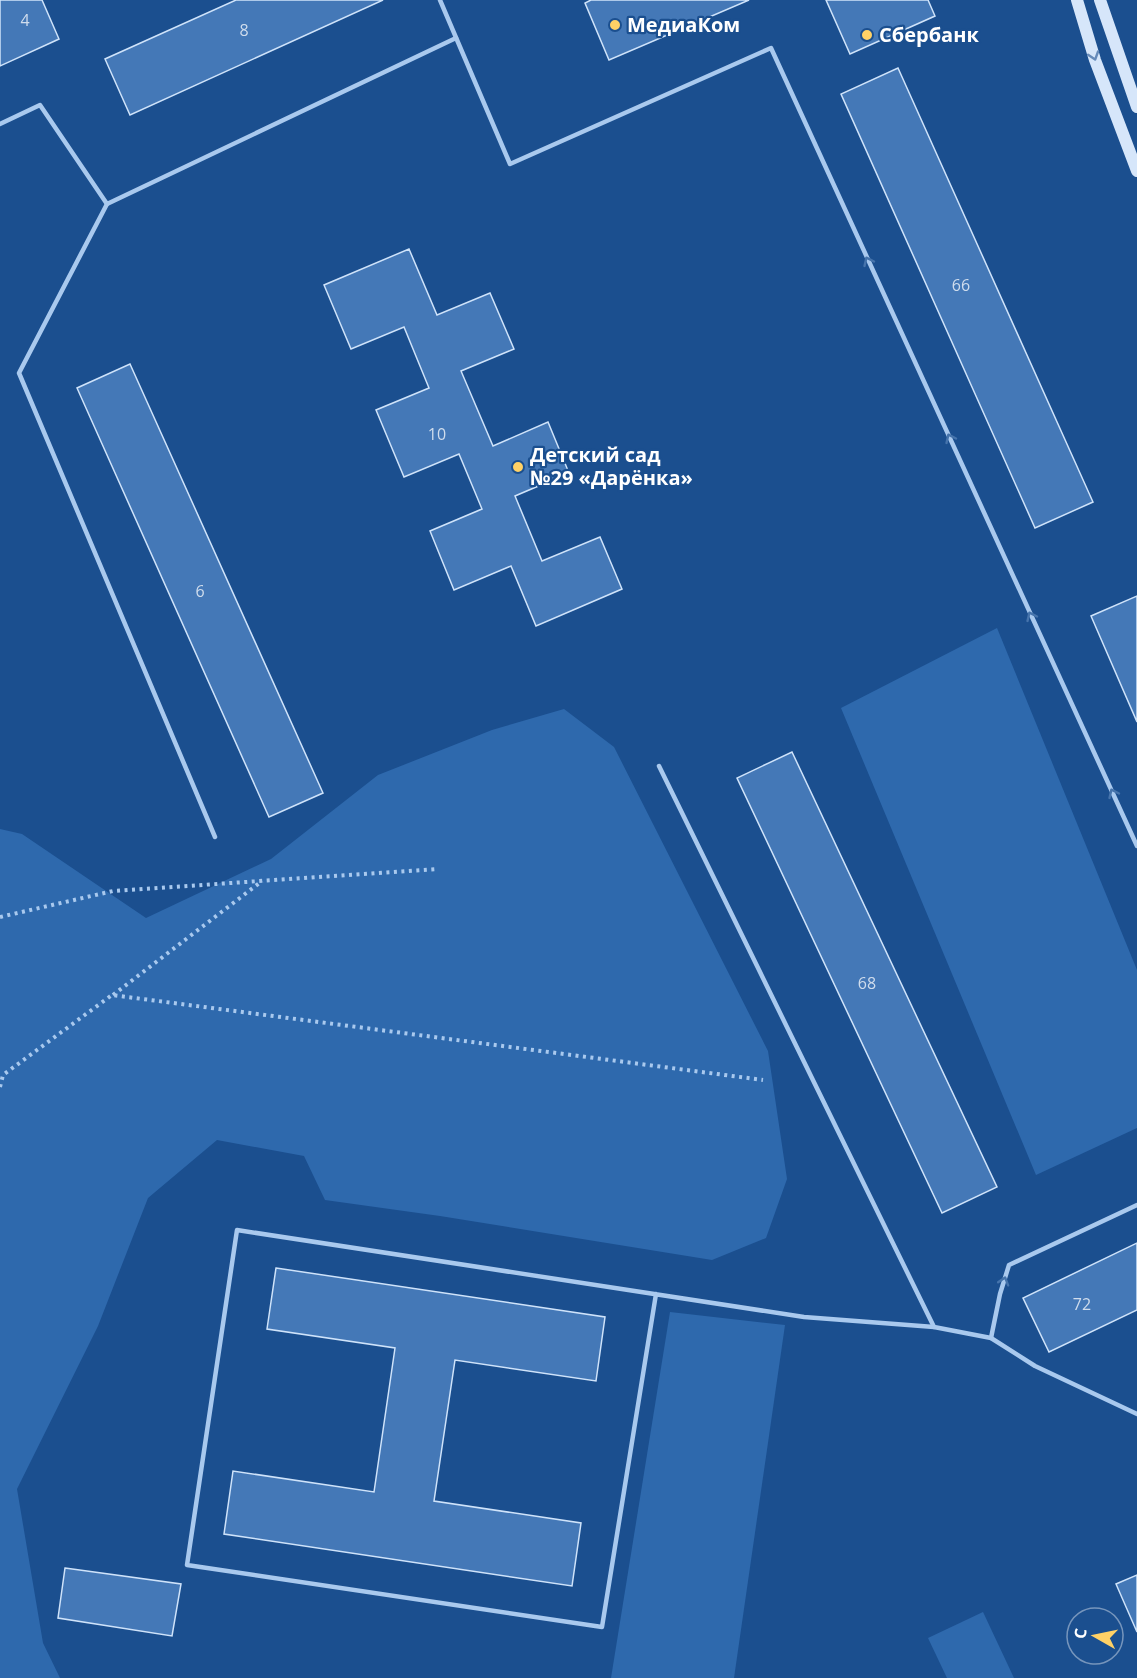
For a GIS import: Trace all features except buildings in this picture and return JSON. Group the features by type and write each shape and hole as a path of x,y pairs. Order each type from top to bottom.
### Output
{"main road":[{"path":"1077,0 1095,60 1137,171"},
{"path":"1100,0 1137,107"}],"lane":[{"path":"440,0 510,164 771,48 1137,846"},
{"path":"215,837 19,373 107,204 456,38"},
{"path":"0,124 40,105 107,204"},
{"path":"659,766 934,1327"},
{"path":"991,1338 1009,1265 1137,1205"},
{"path":"656,1294 602,1627 187,1565 237,1230 656,1294 804,1317 934,1327 991,1338 1035,1366 1137,1414"}],"path":[{"path":"0,917 113,891 436,869"},
{"path":"0,1087 3,1075 262,880"},
{"path":"112,995 763,1080"}],"shaded area":[{"path":"997,628 1137,970 1137,1128 1036,1175 841,708"},
{"path":"564,709 614,747 768,1051 787,1179 766,1238 712,1260 440,1216 325,1200 304,1156 217,1140 148,1198 98,1326 17,1489 43,1643 60,1678 0,1678 0,829 22,834 146,918 271,859 378,775 492,730"},
{"path":"670,1312 785,1325 734,1678 611,1678"},
{"path":"983,1612 1014,1678 947,1678 928,1638"}],"place":[{"name":"МедиаКом","path":"615,25"},
{"name":"Сбербанк","path":"867,35"},
{"name":"Детский сад №29 «Дарёнка»","path":"518,467"}]}
